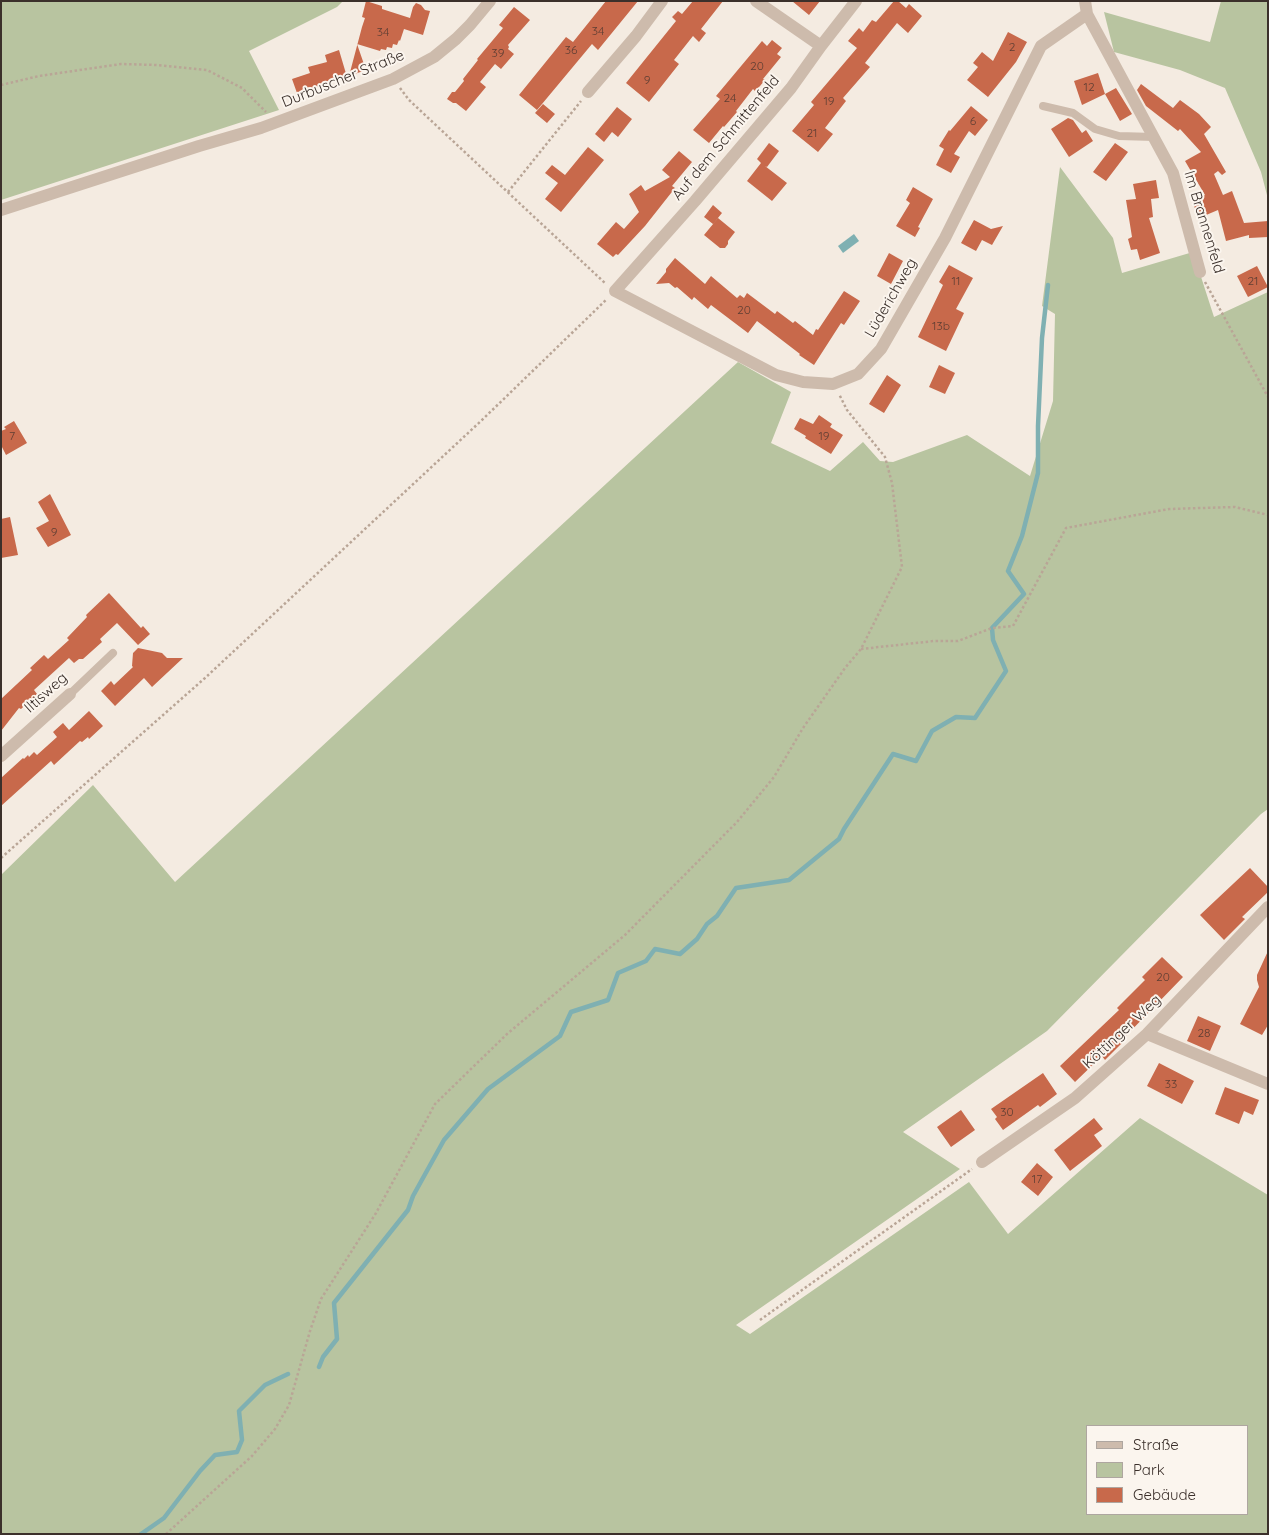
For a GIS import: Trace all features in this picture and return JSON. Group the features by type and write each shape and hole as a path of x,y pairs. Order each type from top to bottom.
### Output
{"street":[{"name":"Durbuscher Straße","path":"1,210 199,146 271,125 393,79 434,57 456,40 490,1"},
{"path":"588,92 636,36 662,1"},
{"path":"756,1 821,46"},
{"name":"Auf dem Schmittenfeld","path":"615,291 792,88 821,46 856,1"},
{"name":"Im Brannenfeld","path":"1086,8 1173,173 1200,272"},
{"name":"Lüderichweg","path":"615,291 776,375 803,382 833,384 858,374 881,349 944,238 1041,46 1086,8"},
{"name":"Iltisweg","path":"1,756 70,694"},
{"name":"Köttinger Weg","path":"982,1162 1074,1098 1147,1034 1268,907"},
{"path":"1147,1034 1268,1084"}],"lane":[{"path":"1043,106 1073,113 1095,129 1119,136 1154,137"},
{"name":"Iltisweg","path":"70,694 113,653"}],"path":[{"path":"1,85 39,76 121,64 207,70 242,88 266,112 271,125"},
{"path":"1,858 212,671 482,420 615,291 409,100 393,79"},
{"path":"508,192 588,92"},
{"name":"Im Brannenfeld","path":"1200,272 1268,397"},
{"path":"166,1534 252,1456 276,1429 289,1405 320,1299 376,1213 435,1104 507,1034 626,935 737,822 774,776 803,728 845,668 861,649 902,567 892,483 885,456 847,410 833,384"},
{"path":"861,649 934,641 958,641 992,628 1014,626 1066,528 1169,509 1235,507 1268,514"},
{"path":"760,1320 982,1162"}],"green space":[{"path":"1,1 343,1 337,7 249,51 279,110 1,200"},
{"path":"1221,1 1268,1 1268,199 1261,172 1225,88 1180,70 1114,52 1104,12 1210,42"},
{"path":"1060,167 1113,238 1122,273 1193,252 1214,317 1268,292 1268,809 1047,1031 903,1132 960,1169 736,1325 750,1334 969,1182 1008,1234 1140,1118 1268,1195 1268,1534 1,1534 1,875 93,785 175,882 738,362 791,392 771,443 830,471 863,442 880,461 893,462 967,435 1030,476 1053,401 1055,314 1042,306"}],"water":[{"path":"854,234 859,241 843,253 838,246"}],"building":[{"path":"366,1 382,6 382,9 410,18 416,3 425,10 430,11 423,35 404,29 397,45 393,44 392,48 387,47 386,50 381,49 380,51 357,44 365,18 362,17"},
{"path":"606,1 638,1 598,50 592,44 537,110 519,95 566,37 573,42"},
{"path":"693,1 723,1 701,29 706,33 699,42 693,36 674,60 679,64 649,102 626,83 676,21 672,17 678,11 682,14"},
{"path":"792,1 820,1 809,15"},
{"path":"894,1 898,1 906,8 909,4 922,16 908,33 897,23 865,63 870,67 843,98 846,101 825,128 833,134 818,152 792,131 814,105 811,102 857,48 848,41 859,28 863,32 872,20 876,22"},
{"path":"514,7 530,20 508,45 508,49 514,54 501,69 495,64 480,82 486,87 466,111 447,99 464,81 463,79 477,59 503,28 499,25"},
{"path":"1008,32 1027,42 1016,62 988,97 967,80 978,67 973,63 982,52 993,61"},
{"path":"772,40 782,48 777,54 781,57 763,79 765,80 760,86 755,91 753,89 737,112 709,143 693,130 720,99 716,96 762,41 767,46"},
{"path":"357,45 366,70 349,76"},
{"path":"339,50 347,77 297,93 292,79 310,73 308,67 327,62 325,55"},
{"path":"1098,73 1105,94 1082,105 1074,81"},
{"path":"1141,84 1173,108 1180,100 1199,114 1211,127 1204,134 1226,172 1222,175 1218,171 1214,174 1223,195 1232,191 1244,223 1268,221 1268,237 1249,238 1249,235 1226,241 1218,210 1199,218 1192,201 1205,195 1185,161 1201,152 1180,129 1178,131 1146,106 1137,90"},
{"path":"1116,88 1132,114 1120,121 1105,94"},
{"path":"543,104 555,114 547,123 535,113"},
{"path":"971,106 988,120 975,136 969,131 954,154 960,157 951,173 936,165 944,149 939,146 949,130"},
{"path":"617,107 632,119 618,137 612,132 604,142 595,134"},
{"path":"1068,118 1073,120 1082,133 1086,130 1093,141 1069,157 1051,129"},
{"path":"769,143 779,151 767,167 765,166 787,183 772,201 747,181 761,163 757,159"},
{"path":"1115,143 1128,152 1106,181 1093,172"},
{"path":"588,147 604,160 561,212 545,199 558,183 545,173 552,165 565,175"},
{"path":"679,151 692,162 672,186 675,188 645,226 618,255 616,254 613,257 597,244 616,222 624,229 639,212 629,194 641,185 645,191 670,177 662,170"},
{"path":"1156,180 1159,198 1151,199 1153,217 1149,218 1160,253 1140,260 1137,249 1131,250 1128,239 1132,237 1126,200 1136,199 1133,184"},
{"path":"913,187 933,199 918,227 920,228 915,237 896,226 910,203 906,200"},
{"path":"713,205 722,213 713,224 704,217"},
{"path":"718,218 735,232 725,248 720,248 704,235"},
{"path":"974,220 991,229 1003,226 992,245 982,240 976,251 961,243"},
{"path":"889,253 903,261 891,284 877,276"},
{"path":"675,258 705,284 711,276 737,298 740,295 744,298 747,293 775,314 777,311 793,323 795,321 813,335 844,291 860,301 844,325 841,323 814,365 757,321 748,333 711,305 708,309 694,297 692,300 677,287 675,288 669,283 656,284"},
{"path":"949,265 973,278 956,309 964,313 946,351 918,337 943,285 939,282"},
{"path":"1257,266 1268,287 1248,297 1237,276"},
{"path":"939,365 955,373 945,394 929,387"},
{"path":"887,375 901,385 884,413 869,404"},
{"path":"819,415 832,424 830,427 843,435 831,454 794,429 800,418 813,424"},
{"path":"14,421 27,443 6,455 1,445 1,431"},
{"path":"50,494 71,535 48,547 36,528 49,521 38,502"},
{"path":"10,517 18,555 1,558 1,519"},
{"path":"109,593 141,628 143,626 150,634 138,645 117,623 100,639 102,642 83,659 79,659 74,663 69,658 34,690 37,694 21,709 19,708 1,731 1,699 32,670 30,668 44,655 48,659 69,640 67,638 87,617 86,615"},
{"path":"138,648 162,653 167,658 183,658 152,687 144,678 115,706 101,691 111,681 114,685 133,667 133,653"},
{"path":"89,711 103,726 89,739 88,737 82,742 80,741 54,765 51,761 1,806 1,778 23,758 28,755 29,757 34,752 37,755 57,737 53,732 63,723 69,730"},
{"path":"1250,868 1268,887 1268,892 1242,917 1245,919 1224,940 1200,915"},
{"path":"1268,951 1268,1025 1262,1035 1240,1024 1259,987 1257,975"},
{"path":"1162,957 1183,977 1105,1060 1102,1056 1075,1082 1060,1066 1119,1010 1117,1008 1145,980 1142,977"},
{"path":"1198,1016 1221,1026 1210,1051 1187,1041"},
{"path":"1159,1063 1194,1081 1182,1104 1147,1086"},
{"path":"1043,1073 1057,1094 1003,1130 991,1109"},
{"path":"1225,1087 1259,1100 1253,1115 1244,1111 1239,1124 1215,1114"},
{"path":"961,1110 975,1130 951,1147 937,1127"},
{"path":"1094,1118 1103,1129 1094,1135 1102,1146 1070,1171 1054,1150"},
{"path":"1037,1163 1053,1177 1038,1196 1021,1182"}],"waterway":[{"path":"319,1367 323,1357 337,1339 334,1303 408,1210 413,1196 444,1140 488,1089 560,1036 571,1012 608,1000 618,973 646,961 655,949 680,954 697,939 707,924 717,916 736,888 789,880 839,839 893,754 916,761 932,731 956,717 975,718 1006,671 993,640 992,628 1024,594 1008,571 1022,536 1038,473 1042,338 1048,285"},
{"path":"141,1534 164,1518 200,1471 215,1455 237,1452 242,1440 239,1411 265,1385 288,1374"}]}
